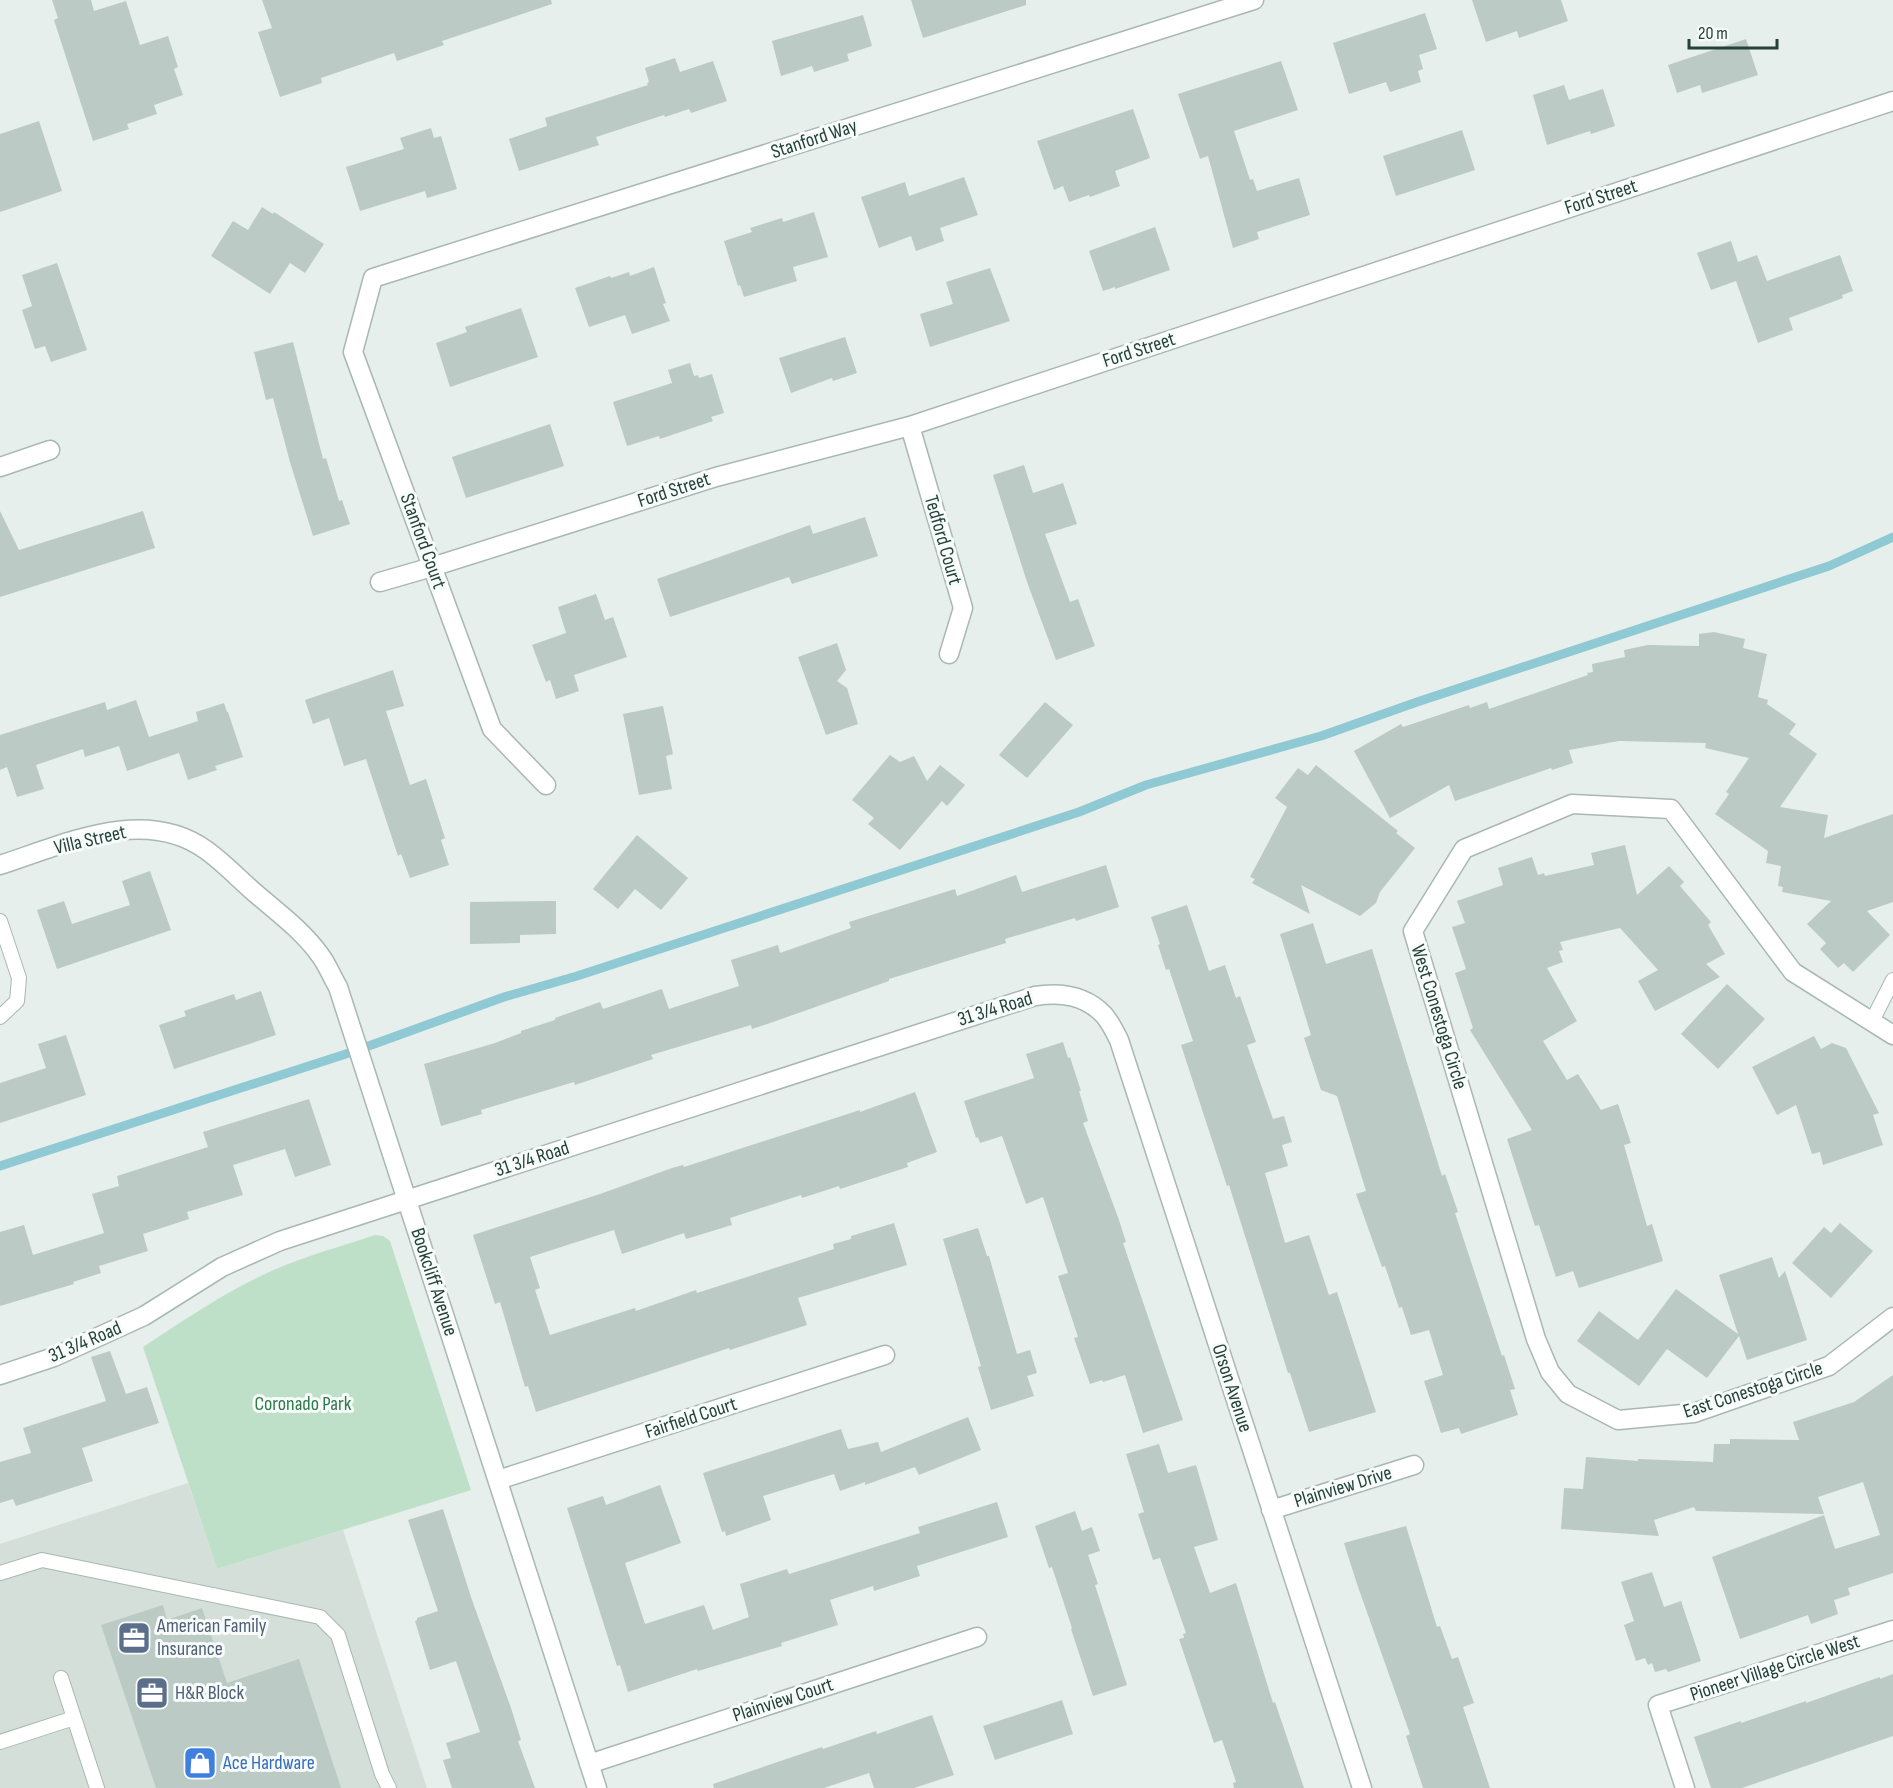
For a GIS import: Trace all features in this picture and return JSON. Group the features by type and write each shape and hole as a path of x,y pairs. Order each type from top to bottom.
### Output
{"street":[{"name":"Stanford Way","path":"373,278 1254,0"},
{"name":"Ford Street","path":"380,582 716,477 910,426 1893,101"},
{"name":"Stanford Court","path":"373,278 353,352 492,729 546,785"},
{"name":"Tedford Court","path":"910,426 963,608 949,654"},
{"path":"0,467 50,450"},
{"name":"West Conestoga Circle","path":"1568,1394 1550,1372 1536,1339 1413,931 1464,849 1572,804 1671,808 1793,972 1893,1035"},
{"name":"Villa Street","path":"0,865 94,835 123,829 152,830 180,837"},
{"name":"Bookcliff Avenue","path":"180,837 205,849 302,934 321,956 338,987 597,1788"},
{"name":"31 3/4 Road","path":"0,1375 54,1357 144,1316 222,1267 280,1241 1035,996 1056,993 1083,1000"},
{"name":"Orson Avenue","path":"1083,1000 1105,1016 1119,1040 1362,1788"},
{"name":"East Conestoga Circle","path":"1568,1394 1618,1420 1694,1413 1829,1366 1893,1317"},
{"name":"Fairfield Court","path":"498,1480 885,1355"},
{"name":"Plainview Drive","path":"1271,1510 1414,1465"},
{"name":"Pioneer Village Circle West","path":"1684,1788 1658,1706 1893,1630"},
{"name":"Plainview Court","path":"589,1764 977,1636"}],"lane":[{"path":"0,921 19,978 17,1001 0,1017"},
{"path":"1872,1021 1893,980"},
{"path":"0,1573 42,1560 320,1617 338,1635 382,1774 389,1788"},
{"path":"61,1678 97,1788"},
{"path":"0,1742 74,1718"}],"shaded area":[{"path":"188,1483 217,1569 343,1530 427,1788 0,1788 0,1544"}],"green space":[{"name":"Coronado Park","path":"375,1235 383,1236 390,1241 471,1490 217,1569 143,1347 256,1278 306,1257"}],"building":[{"path":"52,0 91,0 94,11 126,1 140,45 168,36 178,67 174,69 183,95 154,105 157,114 127,124 129,129 93,141 54,20 58,18"},
{"path":"262,0 551,0 552,4 442,41 444,45 397,61 394,53 321,78 322,83 280,97 258,32 272,28"},
{"path":"911,0 1026,0 1026,5 923,38"},
{"path":"1472,0 1561,0 1568,21 1519,38 1517,31 1486,42"},
{"path":"1425,13 1437,49 1419,55 1423,69 1418,71 1421,82 1390,92 1386,82 1349,94 1333,43"},
{"path":"863,15 872,46 847,54 849,61 814,72 812,66 781,76 772,41"},
{"path":"1746,39 1758,75 1702,93 1700,85 1677,93 1668,65"},
{"path":"675,58 680,72 713,61 727,101 691,113 689,109 665,117 664,115 596,137 599,145 519,171 509,139 547,126 545,118 648,85 645,68"},
{"path":"1281,61 1298,110 1234,131 1250,180 1253,179 1257,191 1299,178 1310,215 1257,232 1259,239 1233,248 1208,156 1200,159 1178,94"},
{"path":"1564,85 1569,100 1603,89 1615,126 1591,134 1590,131 1547,145 1533,95"},
{"path":"1133,109 1150,158 1115,171 1120,186 1090,197 1089,195 1069,202 1063,186 1054,190 1037,141"},
{"path":"39,121 62,191 0,212 0,134"},
{"path":"431,128 434,138 441,136 457,189 427,198 425,191 360,211 346,167 404,149 400,138"},
{"path":"1462,130 1475,170 1396,196 1383,156"},
{"path":"964,177 978,215 940,228 944,241 916,251 911,236 879,248 861,197 905,182 909,196"},
{"path":"262,207 273,214 274,212 324,244 305,273 290,263 270,294 211,256 233,221 248,230"},
{"path":"814,212 828,257 793,267 797,281 744,297 740,285 738,286 724,241 752,232 750,228 782,218 783,222"},
{"path":"1155,227 1170,270 1103,291 1089,251"},
{"path":"1731,241 1738,262 1757,255 1767,281 1840,255 1853,291 1842,295 1843,298 1789,318 1793,330 1758,343 1736,281 1711,290 1697,253"},
{"path":"57,263 87,350 51,362 45,346 35,349 22,310 32,306 22,275"},
{"path":"654,267 666,303 663,304 670,321 632,334 625,315 589,327 575,288 610,276 611,278 629,272 630,276"},
{"path":"990,268 1010,321 930,347 920,314 953,304 946,282"},
{"path":"521,308 538,357 450,387 436,343 467,332 465,327"},
{"path":"845,337 857,373 833,381 832,378 791,393 779,358"},
{"path":"293,342 323,459 326,458 339,501 342,500 350,524 313,536 273,398 266,400 254,352"},
{"path":"690,363 694,376 698,375 699,378 712,374 724,413 711,417 713,421 660,439 659,436 627,446 613,402 672,383 668,370"},
{"path":"550,424 564,466 466,498 452,457"},
{"path":"1024,465 1033,493 1063,483 1077,524 1045,534 1070,602 1078,599 1095,646 1056,660 1027,582 993,475"},
{"path":"0,511 19,550 143,511 155,548 0,597"},
{"path":"865,517 878,556 792,584 789,577 670,617 657,579 810,525 813,534"},
{"path":"596,594 605,620 613,617 627,657 574,675 579,691 556,699 550,680 546,682 532,645 566,633 558,607"},
{"path":"1714,632 1745,639 1743,648 1767,654 1758,697 1768,700 1767,704 1796,724 1789,734 1817,754 1780,807 1828,815 1824,838 1893,814 1893,902 1867,911 1890,935 1853,972 1844,963 1838,968 1820,949 1826,943 1807,924 1831,901 1782,892 1783,887 1778,886 1781,866 1766,863 1768,851 1715,814 1729,794 1726,792 1749,758 1705,748 1706,743 1619,741 1569,750 1573,763 1552,770 1551,768 1455,801 1449,785 1390,818 1354,751 1401,724 1403,727 1469,705 1470,708 1487,702 1489,709 1588,675 1587,673 1593,672 1592,664 1625,657 1624,650 1648,645 1699,646 1699,634"},
{"path":"837,643 846,670 837,681 847,688 858,724 826,735 798,657"},
{"path":"393,670 404,706 386,711 410,785 426,779 445,838 441,840 449,865 410,878 401,854 398,856 366,759 344,766 329,718 313,724 305,700"},
{"path":"136,700 149,737 198,721 196,712 224,703 243,757 215,766 217,770 188,780 179,753 127,771 119,746 85,757 83,749 36,765 44,789 17,797 7,767 0,770 0,735 105,702 107,710"},
{"path":"1045,702 1073,725 1027,778 999,755"},
{"path":"663,706 673,754 666,756 672,789 639,795 623,714"},
{"path":"890,755 900,762 914,756 927,781 940,765 965,785 947,806 942,801 900,850 868,824 874,818 852,800"},
{"path":"1316,765 1398,831 1396,833 1415,848 1380,892 1376,903 1360,916 1301,885 1310,914 1252,883 1255,879 1250,877 1287,807 1275,798 1298,768 1308,775"},
{"path":"637,835 688,878 661,910 635,889 618,909 593,889"},
{"path":"1625,845 1637,895 1669,866 1684,882 1680,886 1711,922 1708,925 1725,954 1706,964 1720,977 1655,1011 1638,981 1658,970 1620,928 1560,942 1563,950 1559,951 1563,962 1547,968 1577,1021 1543,1041 1567,1080 1578,1074 1601,1110 1618,1104 1631,1143 1624,1145 1647,1226 1652,1224 1663,1261 1579,1288 1573,1271 1556,1277 1539,1225 1535,1226 1507,1139 1532,1130 1470,1030 1473,1028 1455,973 1466,969 1452,927 1465,923 1457,901 1503,885 1498,868 1532,857 1538,875 1544,873 1545,876 1594,865 1591,853"},
{"path":"1106,865 1119,907 1076,921 1075,918 1005,939 1006,943 889,979 889,981 752,1029 751,1025 651,1055 653,1059 575,1085 574,1082 481,1110 482,1114 441,1126 424,1064 495,1043 600,1002 603,1009 662,989 669,1009 739,986 731,960 778,945 780,953 851,928 849,922 955,889 957,896 1016,875 1022,892"},
{"path":"150,871 171,930 57,969 37,910 64,901 72,924 130,905 122,881"},
{"path":"556,901 556,934 520,935 520,943 470,944 470,902"},
{"path":"1187,905 1209,971 1225,965 1236,998 1240,996 1256,1042 1247,1045 1273,1119 1284,1116 1292,1142 1282,1145 1288,1166 1265,1173 1285,1243 1309,1235 1329,1295 1337,1292 1376,1412 1309,1432 1181,1045 1193,1041 1169,969 1166,970 1151,917"},
{"path":"1313,923 1326,964 1372,949 1442,1176 1445,1174 1458,1212 1455,1213 1515,1389 1510,1390 1518,1415 1461,1434 1459,1428 1441,1433 1424,1381 1443,1375 1429,1330 1411,1335 1402,1307 1399,1308 1356,1194 1366,1191 1337,1096 1321,1090 1304,1038 1311,1035 1280,934"},
{"path":"1727,984 1765,1019 1718,1069 1681,1034"},
{"path":"261,991 276,1035 174,1069 159,1025 186,1016 184,1011 234,994 236,1000"},
{"path":"66,1035 86,1095 0,1123 0,1083 46,1068 38,1044"},
{"path":"1814,1036 1821,1049 1832,1043 1846,1048 1879,1113 1873,1115 1883,1145 1823,1165 1820,1152 1812,1154 1796,1105 1777,1115 1752,1067"},
{"path":"1063,1042 1081,1091 1079,1091 1088,1121 1083,1123 1119,1220 1126,1242 1123,1243 1183,1420 1143,1433 1125,1375 1090,1384 1074,1338 1078,1337 1058,1276 1068,1273 1043,1197 1026,1204 1002,1136 980,1143 978,1137 976,1138 964,1101 1034,1078 1026,1054"},
{"path":"915,1092 937,1152 907,1163 908,1167 840,1189 839,1186 802,1198 801,1195 730,1218 732,1225 686,1239 684,1233 622,1254 614,1230 530,1257 540,1288 535,1290 550,1335 635,1308 636,1311 696,1290 697,1293 834,1249 833,1244 851,1239 851,1236 894,1223 907,1265 798,1298 807,1325 730,1350 729,1348 536,1412 528,1386 525,1387 500,1302 495,1304 473,1235 672,1168 683,1165 684,1167 860,1110 860,1112"},
{"path":"309,1099 331,1165 295,1177 285,1149 233,1165 243,1195 187,1212 189,1219 143,1234 148,1251 99,1266 101,1273 73,1282 74,1284 0,1306 0,1232 24,1225 33,1255 104,1233 92,1194 119,1186 117,1176 208,1147 203,1132"},
{"path":"1840,1223 1873,1251 1831,1298 1792,1263 1824,1227 1831,1233"},
{"path":"978,1228 987,1256 989,1256 1017,1354 1030,1350 1037,1373 1027,1376 1034,1396 991,1410 978,1367 981,1366 943,1239"},
{"path":"1772,1257 1779,1278 1785,1271 1807,1340 1747,1360 1739,1336 1707,1378 1667,1349 1639,1386 1577,1341 1599,1311 1638,1340 1676,1289 1738,1334 1719,1275"},
{"path":"110,1351 126,1394 147,1387 159,1423 82,1448 93,1481 16,1506 13,1499 0,1503 0,1462 31,1453 23,1428 106,1401 91,1357"},
{"path":"1893,1375 1893,1573 1848,1588 1850,1595 1834,1600 1838,1614 1811,1624 1808,1615 1740,1639 1712,1557 1824,1515 1835,1549 1880,1535 1863,1482 1818,1497 1824,1514 1696,1511 1694,1507 1654,1520 1659,1536 1561,1529 1564,1488 1583,1489 1586,1457 1638,1461 1638,1459 1713,1462 1714,1444 1730,1444 1730,1439 1799,1440 1793,1422 1854,1402"},
{"path":"968,1417 981,1450 919,1475 915,1467 865,1485 865,1482 840,1491 834,1474 763,1496 771,1520 726,1536 725,1531 722,1532 703,1473 841,1429 848,1449 878,1442 881,1452"},
{"path":"1159,1444 1168,1473 1196,1465 1218,1540 1194,1547 1210,1593 1236,1583 1273,1703 1275,1702 1304,1788 1234,1788 1233,1783 1236,1782 1222,1740 1214,1743 1179,1639 1184,1638 1183,1634 1186,1633 1160,1558 1153,1560 1138,1514 1144,1512 1126,1454"},
{"path":"660,1485 681,1543 625,1563 645,1624 704,1605 713,1630 749,1617 740,1584 787,1569 789,1574 920,1533 918,1527 997,1502 1008,1537 917,1566 920,1576 874,1591 873,1586 830,1600 838,1625 781,1643 782,1646 698,1671 697,1669 628,1692 620,1665 617,1666 567,1508 603,1496 606,1505"},
{"path":"443,1509 472,1600 511,1708 521,1740 518,1741 535,1788 452,1788 443,1760 451,1758 446,1743 480,1732 456,1661 430,1670 415,1621 417,1618 438,1611 408,1520"},
{"path":"1075,1511 1082,1531 1092,1527 1100,1551 1088,1555 1098,1584 1095,1585 1127,1685 1093,1696 1052,1567 1049,1568 1035,1526"},
{"path":"1406,1526 1437,1627 1440,1626 1452,1659 1458,1657 1474,1703 1463,1707 1490,1788 1423,1788 1406,1736 1410,1734 1357,1584 1344,1543"},
{"path":"1652,1572 1664,1607 1681,1601 1701,1661 1668,1672 1666,1669 1655,1672 1652,1663 1648,1665 1645,1658 1636,1661 1624,1625 1634,1621 1621,1582"},
{"path":"163,1605 167,1620 202,1608 227,1683 299,1659 341,1788 156,1788 101,1625"},
{"path":"1893,1674 1893,1736 1742,1788 1711,1788 1694,1737"},
{"path":"1062,1700 1073,1734 995,1760 983,1726"},
{"path":"932,1715 954,1775 914,1788 874,1788 869,1773 824,1788 714,1788 713,1784 822,1747 823,1749 876,1731 877,1734"}],"waterway":[{"path":"0,1166 352,1052 504,997 577,976 1079,812 1146,785 1321,736 1829,566 1893,537"}],"place":[{"name":"American Family Insurance","path":"134,1638"},
{"name":"H&R Block","path":"152,1693"},
{"name":"Ace Hardware","path":"200,1763"}]}
